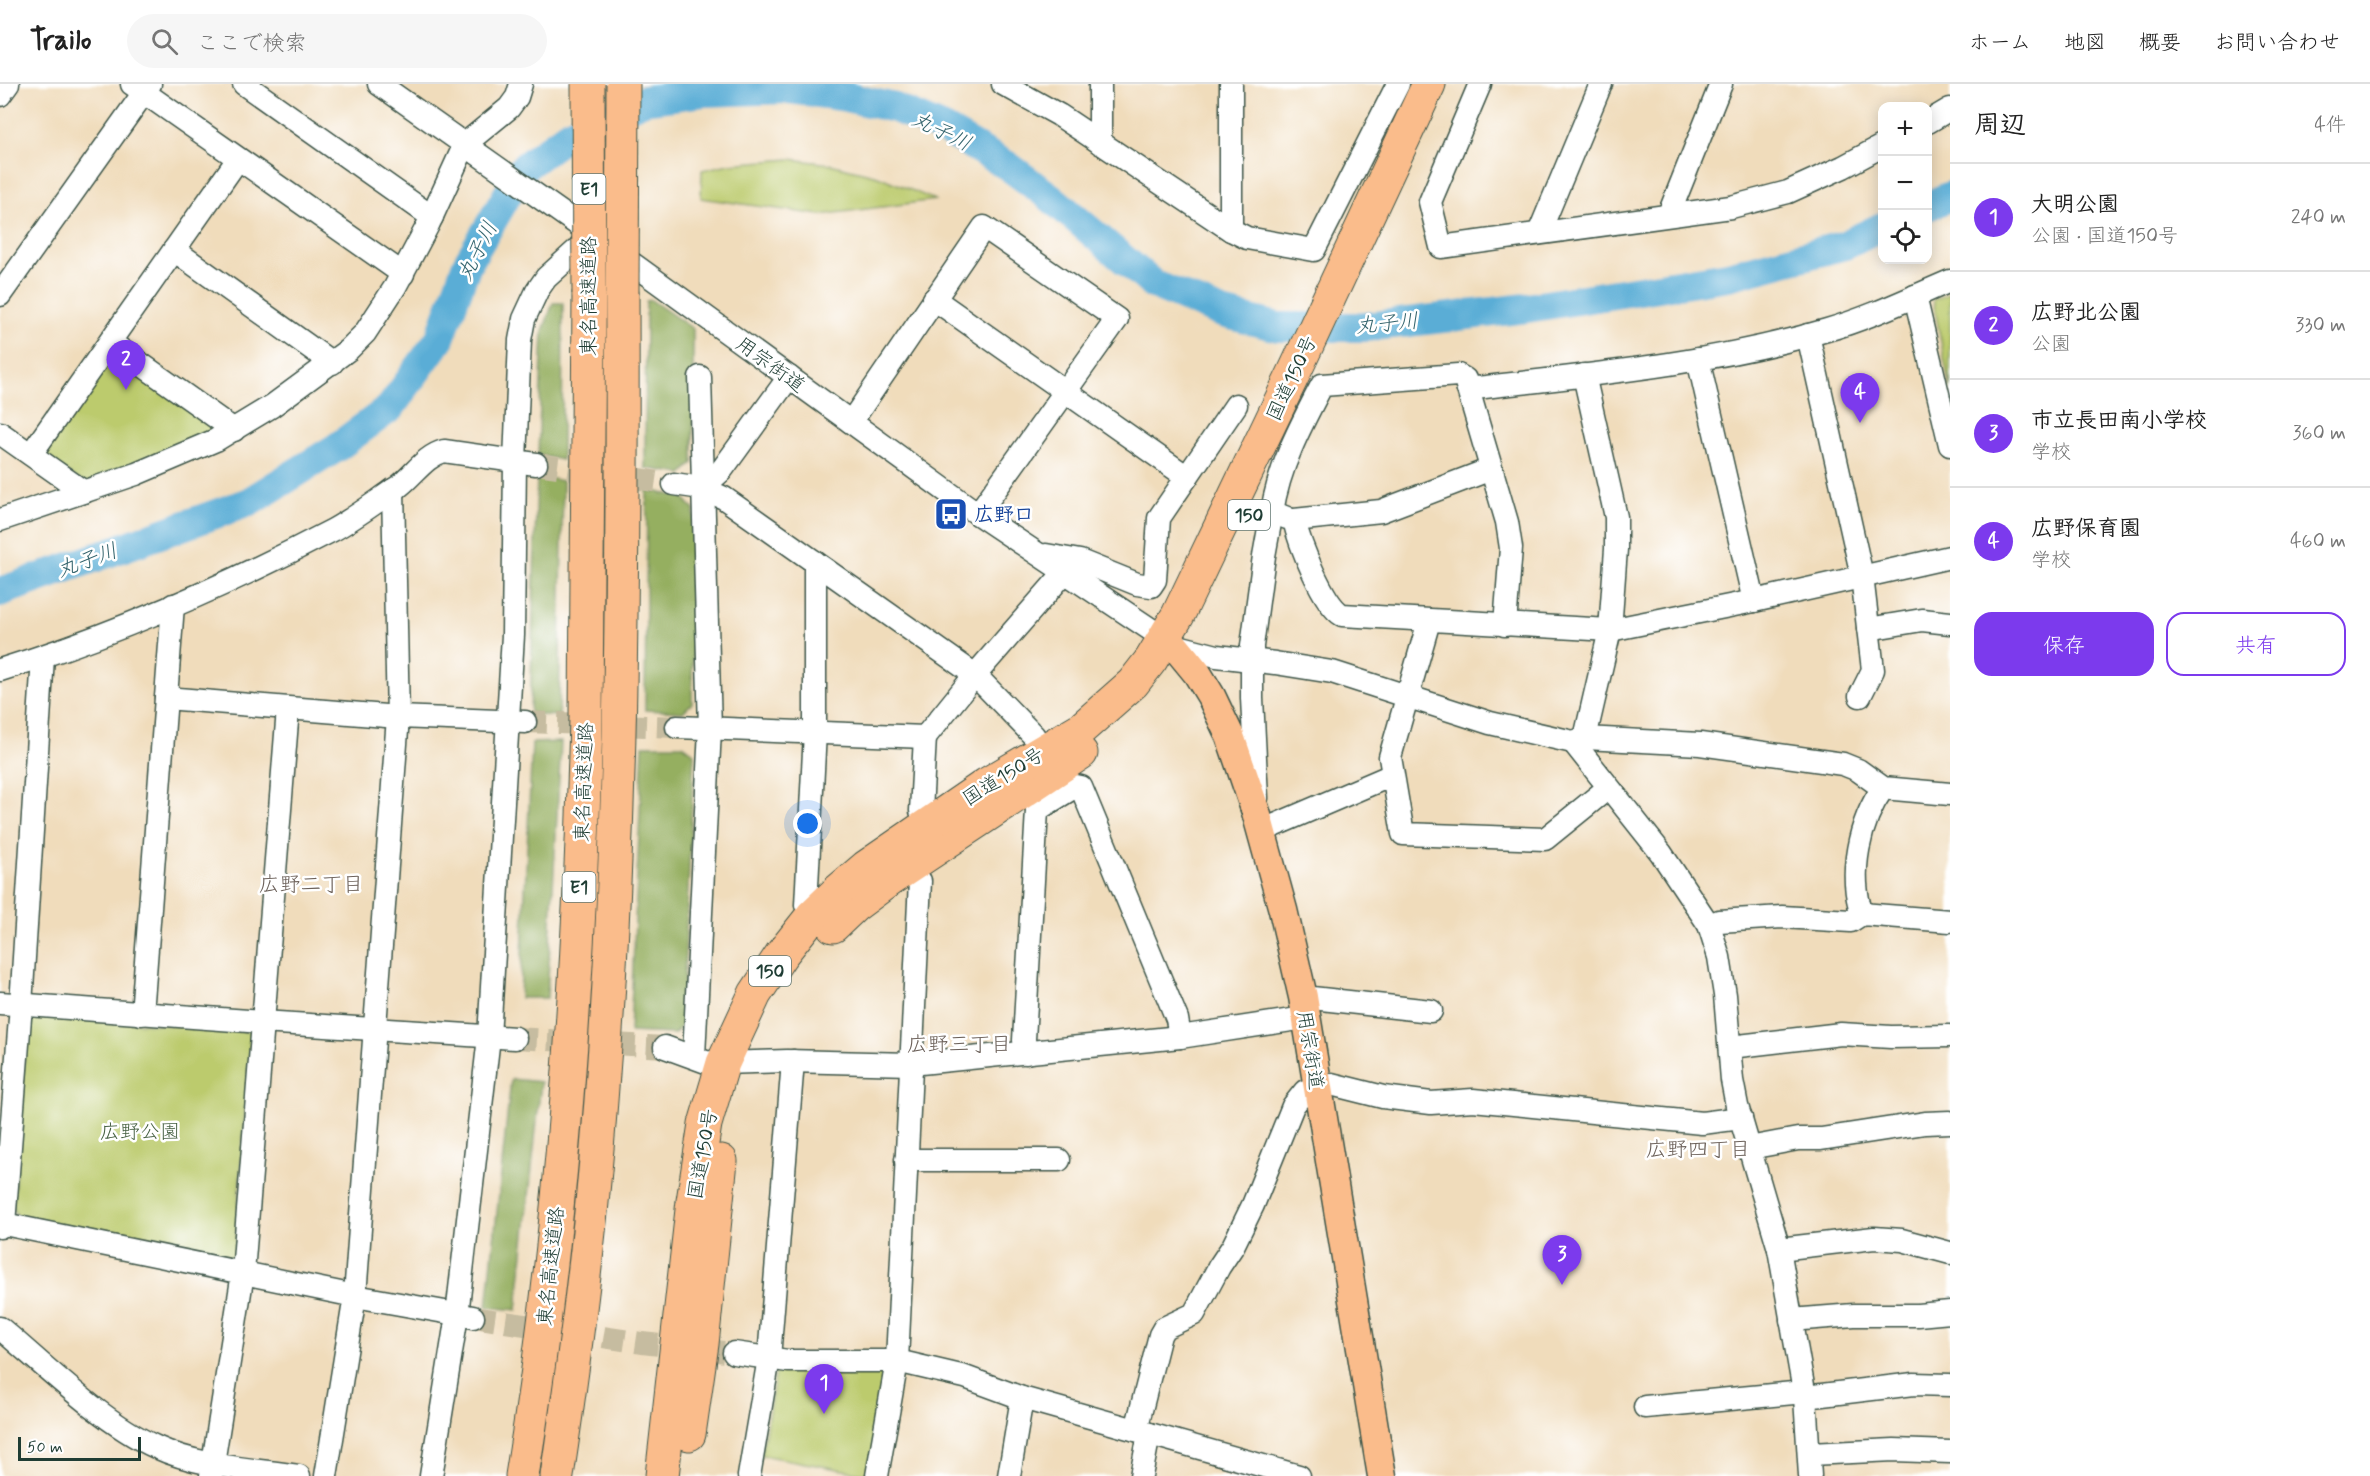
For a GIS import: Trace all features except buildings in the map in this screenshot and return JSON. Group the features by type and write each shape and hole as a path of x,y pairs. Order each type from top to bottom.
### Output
{"highway":[{"name":"東名高速道路","path":"522,1476 545,1323 562,1156 580,880 585,717 589,294 588,84"},
{"name":"東名高速道路","path":"557,1476 578,1327 593,1192 613,898 620,719 623,84"},
{"name":"国道150号","path":"1348,280 1449,84"},
{"name":"国道150号","path":"721,1060 759,1031 791,978 813,948 846,913 889,880 1093,745 1143,702 1177,647 1310,379 1348,280 1404,85"},
{"name":"国道150号","path":"662,1476 698,1161 721,1060 755,994 812,916 839,890 875,861 987,784 1082,728 1177,647"},
{"name":"国道150号","path":"683,1476 702,1344 719,1169 731,1108 721,1060"}],"main road":[{"name":"用宗街道","path":"1177,647 1211,696 1230,736 1259,823 1304,1008 1382,1476"}],"street":[{"path":"0,95 8,84"},
{"path":"244,84 432,217"},
{"name":"用宗街道","path":"379,84 581,226 978,514 1177,647"},
{"path":"0,520 136,474 234,430 333,363 365,333 403,274 465,144 509,108 517,97 521,84"},
{"path":"1003,84 1059,115 1231,230 1247,237 1314,250 1404,85"},
{"path":"1100,84 1100,143"},
{"path":"1231,84 1231,230"},
{"path":"1480,84 1430,202 1441,247 1731,207 1788,192 1878,148"},
{"path":"1539,232 1601,84"},
{"path":"1669,214 1721,84"},
{"path":"0,295 142,87 238,159 403,274"},
{"path":"1932,120 1950,109"},
{"path":"31,454 238,159"},
{"path":"431,1476 465,1316 516,722 513,634 525,462 520,340 530,303 546,278 578,249 581,226"},
{"path":"851,422 984,227 1117,318 978,514"},
{"path":"174,250 333,363"},
{"path":"1468,389 1698,359 1808,335 1881,311 1950,281"},
{"path":"1915,296 1950,445"},
{"path":"934,299 1187,477"},
{"path":"1808,335 1862,576 1873,670 1860,696"},
{"path":"110,342 234,430"},
{"path":"1698,359 1754,601"},
{"path":"1392,775 1273,826 1259,823 1253,730 1252,660 1258,600 1280,476 1290,451 1310,379 1458,375 1466,379 1507,522 1511,548 1505,625"},
{"path":"1584,375 1616,517 1616,549 1610,630 1579,740 1608,788 1662,853 1709,925 1719,957 1732,1080 1749,1148 1779,1249 1804,1395 1810,1465 1894,1450 1950,1452"},
{"path":"700,377 721,1060"},
{"path":"702,488 721,471 789,377"},
{"path":"1038,554 1080,561 1137,584 1151,586 1155,580 1159,518 1236,405"},
{"path":"0,434 84,492"},
{"path":"0,670 43,657 229,582 336,528 393,490 434,454 444,451 525,462"},
{"path":"1272,512 1294,520 1381,511 1491,469"},
{"path":"674,484 702,488 724,498 975,675 1034,736"},
{"path":"326,1476 356,1296 398,717 393,490"},
{"path":"1294,520 1298,538 1321,587 1336,612 1342,615 1429,621 1610,630 1754,601 1950,557"},
{"path":"812,916 806,905 815,732 815,562"},
{"path":"921,811 925,736 1065,572"},
{"path":"142,1014 173,605"},
{"path":"1868,629 1922,620 1950,623"},
{"path":"1429,621 1390,758 1403,834 1545,840 1608,788"},
{"path":"1177,647 1217,656 1332,672 1490,723 1579,740 1700,744 1843,764 1858,770 1883,788 1950,794"},
{"path":"43,657 11,1004 2,1225 465,1316"},
{"path":"166,698 398,717 516,722"},
{"path":"212,1469 243,1273 288,709"},
{"path":"677,727 925,736"},
{"path":"1026,1053 1024,1040 1037,810 1076,786 1081,787 1178,1019 1180,1037"},
{"path":"1862,914 1857,898 1857,862 1860,839 1865,820 1883,788"},
{"path":"878,1476 897,1361 920,881"},
{"path":"1709,925 1719,921 1782,917 1851,921 1862,914 1950,921"},
{"path":"11,1004 515,1038"},
{"path":"664,1047 721,1060 911,1064 1180,1037 1304,1008 1431,1011"},
{"path":"1730,1047 1841,1034 1891,1037 1950,1036"},
{"path":"749,1476 769,1359 793,1061"},
{"path":"1141,1476 1142,1432 1160,1335 1164,1328 1194,1314 1243,1226 1293,1106 1305,1091 1331,1084 1383,1097 1431,1102 1473,1100 1702,1123 1741,1119"},
{"path":"1749,1148 1798,1139 1821,1139 1913,1124 1950,1122"},
{"path":"906,1160 1059,1160"},
{"path":"1779,1249 1874,1238 1902,1240 1950,1253"},
{"path":"1791,1320 1854,1315 1918,1315 1950,1312"},
{"path":"0,1328 111,1420 156,1447 212,1469 299,1476"},
{"path":"734,1353 788,1361 897,1361 965,1377 1022,1398 1142,1432 1269,1472 1299,1476"},
{"path":"1645,1407 1914,1384 1950,1385"},
{"path":"1009,1476 1022,1398"}],"green space":[{"path":"790,159 830,164 878,176 935,200 820,215 701,198 702,170 729,164"},
{"path":"1950,293 1950,389 1933,300"},
{"path":"651,300 693,329 693,463 682,474 645,468 646,301"},
{"path":"553,303 563,303 562,460 538,455 543,331"},
{"path":"117,355 214,423 214,431 86,484 43,458 44,449 110,356"},
{"path":"537,476 563,481 559,716 530,714"},
{"path":"647,490 683,497 694,510 692,703 683,712 645,710"},
{"path":"561,742 547,998 520,998 532,743"},
{"path":"643,745 683,745 694,753 682,1026 674,1034 630,1032"},
{"name":"広野公園","path":"34,1014 251,1032 234,1260 18,1217 13,1209 27,1021"},
{"path":"511,1079 541,1082 517,1310 487,1307"},
{"path":"776,1371 887,1372 871,1475 761,1455"}],"waterway":[{"name":"丸子川","path":"0,592 249,502 336,448 390,408 440,338 467,264 523,168 570,133 644,100 705,92 788,89 846,97 895,108 944,129 1008,166 1050,197 1153,284 1222,313 1278,327 1366,327 1527,308 1728,276 1845,245 1878,229"},
{"name":"丸子川","path":"1932,204 1950,196"}],"tunnel":[{"path":"536,464 674,484"},
{"path":"525,722 677,727"},
{"path":"515,1038 665,1047"},
{"path":"473,1317 642,1343 734,1353"}],"place":[{"name":"広野北公園","path":"126,390"},
{"name":"広野保育園","path":"1860,423"},
{"name":"広野口","path":"951,514"},
{"name":"市立長田南小学校","path":"1562,1285"},
{"name":"大明公園","path":"824,1414"}],"district":[{"name":"広野二丁目","path":"311,884"},
{"name":"広野三丁目","path":"959,1044"},
{"name":"広野四丁目","path":"1698,1149"}]}
